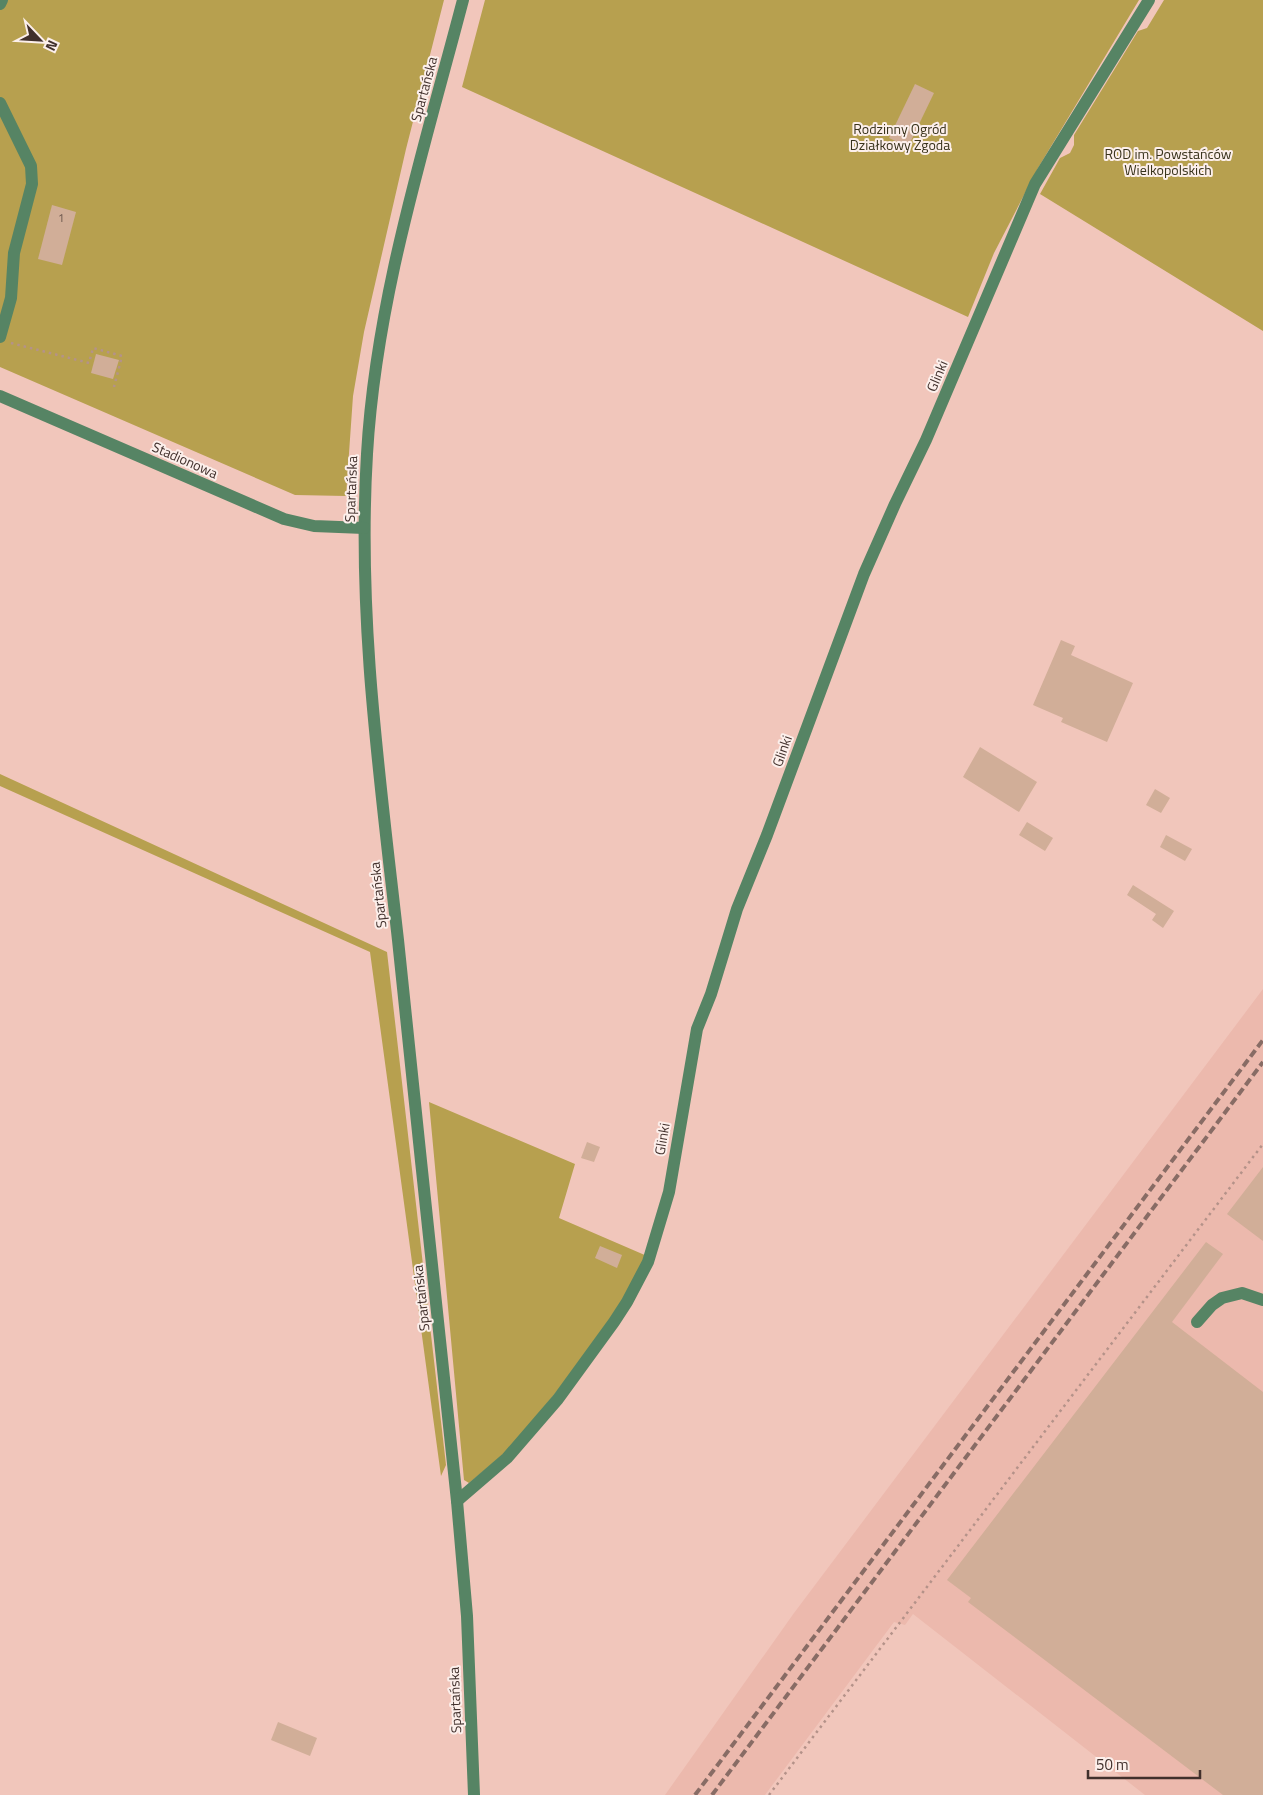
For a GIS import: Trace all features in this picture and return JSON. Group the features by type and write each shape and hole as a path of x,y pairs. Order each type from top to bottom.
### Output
{"street":[{"path":"0,4 2,0"},
{"name":"Spartańska","path":"463,0 410,201 387,306 376,366 366,452 364,528 365,609 377,752 457,1501 467,1616 474,1795"},
{"name":"Glinki","path":"457,1501 507,1458 558,1400 614,1322 648,1262 669,1192 697,1029 711,994 737,909 767,835 861,583 895,504 926,440 1035,184 1149,0"},
{"path":"0,103 33,173 32,184 14,252 12,298 4,340"},
{"name":"Stadionowa","path":"0,396 284,519 314,526 364,528"},
{"path":"1197,1322 1212,1305 1222,1298 1242,1293 1263,1300"}],"path":[{"path":"4,340 89,363 93,348 122,356 114,387"},
{"path":"769,1795 1263,1144"}],"shaded area":[{"path":"1263,989 1263,1795 1145,1795 913,1614 905,1625 894,1622 765,1795 665,1795 794,1613"}],"green space":[{"path":"0,0 444,0 406,149 364,332 353,396 346,496 295,495 0,367"},
{"name":"Rodzinny Ogród Działkowy Zgoda","path":"485,0 1139,0 1038,168 994,253 968,317 462,87"},
{"name":"ROD im. Powstańców Wielkopolskich","path":"1164,0 1263,0 1263,331 1040,194 1060,158 1070,153 1074,145 1074,135 1138,31 1147,28"},
{"path":"0,774 387,952 446,1465 441,1476 370,952 0,786"},
{"path":"429,1102 575,1164 559,1218 647,1256 624,1299 579,1364 511,1448 469,1483 464,1480"}],"building":[{"path":"915,84 934,93 908,147 889,138"},
{"path":"52,205 76,212 62,265 38,259"},
{"path":"96,354 119,360 113,379 91,373"},
{"path":"1061,640 1075,646 1071,655 1133,683 1107,742 1061,722 1063,718 1033,705"},
{"path":"980,747 1037,782 1019,812 963,777"},
{"path":"1155,789 1170,798 1161,813 1146,805"},
{"path":"1027,822 1053,838 1045,851 1019,835"},
{"path":"1166,835 1192,849 1185,861 1160,847"},
{"path":"1133,885 1174,911 1163,928 1152,920 1156,914 1127,895"},
{"path":"587,1142 600,1147 594,1162 581,1158"},
{"path":"1263,1167 1263,1241 1227,1214"},
{"path":"1206,1242 1223,1254 1172,1322 1263,1392 1263,1795 1223,1795 968,1602 971,1598 947,1580"},
{"path":"600,1246 622,1255 617,1268 595,1258"},
{"path":"278,1722 317,1738 310,1756 271,1740"}],"railway":[{"path":"695,1795 1263,1040"},
{"path":"712,1795 1263,1062"}]}
